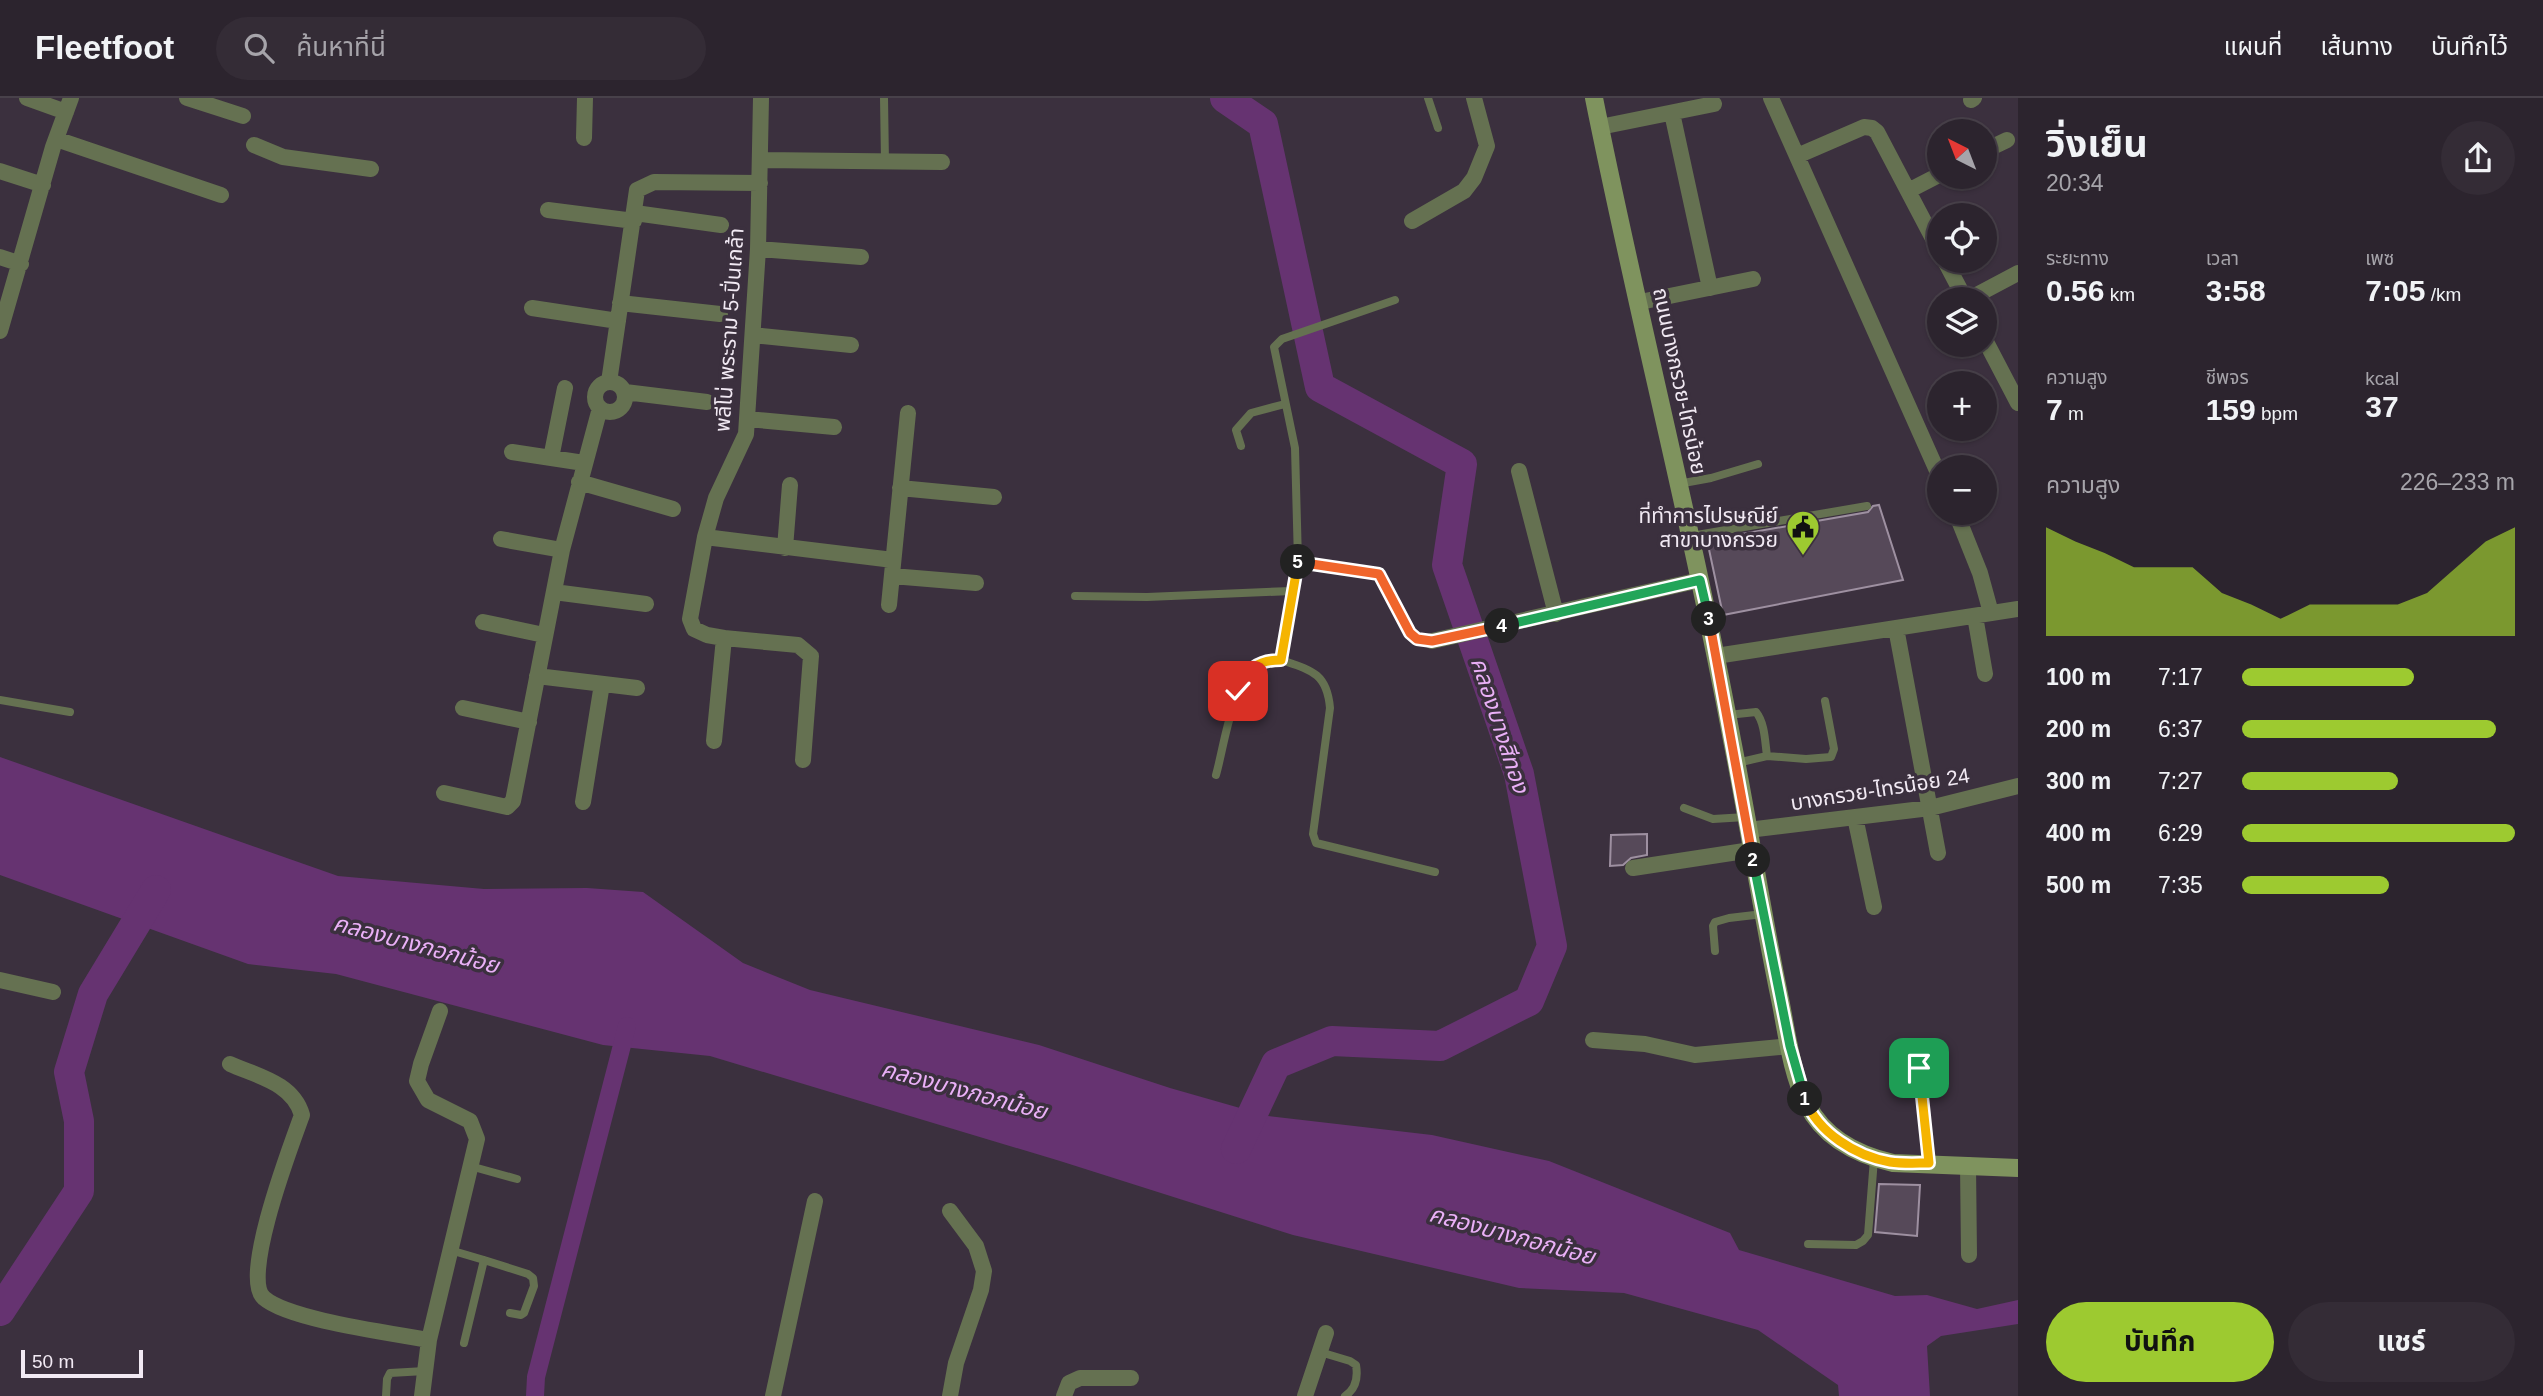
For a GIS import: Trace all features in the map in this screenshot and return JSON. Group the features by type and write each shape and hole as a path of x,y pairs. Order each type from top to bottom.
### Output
{"main road":[{"name":"ถนนบางกรวย-ไทรน้อย","path":"1594,98 1716,656 1763,915 1790,1046 1807,1105 1818,1121 1843,1144 1874,1158 1893,1163 2018,1168"}],"street":[{"path":"0,331 68,105 27,98"},
{"path":"187,98 243,116"},
{"path":"584,98 584,138"},
{"name":"พลีโน่ พระราม 5-ปิ่นเกล้า","path":"724,638 694,629 690,619 705,537 716,498 746,434 758,249 761,98"},
{"path":"1412,221 1464,191 1474,178 1487,146 1474,98"},
{"path":"1771,98 1930,455"},
{"path":"1600,127 1714,104"},
{"path":"1672,113 1710,288"},
{"path":"1797,156 1864,127 1872,128 1877,132 1927,227"},
{"path":"56,139 221,195"},
{"path":"1997,144 2007,139"},
{"path":"254,145 283,157 310,163 371,169"},
{"path":"760,160 942,162"},
{"path":"0,172 43,186"},
{"path":"1908,191 1927,181"},
{"path":"609,382 638,190 654,182 760,183"},
{"path":"548,210 721,225"},
{"path":"758,249 861,257"},
{"path":"0,257 21,264"},
{"path":"1991,287 2018,273"},
{"path":"1640,302 1753,279"},
{"path":"620,303 720,314"},
{"path":"532,308 618,321"},
{"path":"753,335 851,345"},
{"path":"1994,357 2018,403"},
{"path":"444,793 507,807 513,801 562,550 600,408 595,394 600,386 609,382 615,383 625,392 707,402"},
{"path":"551,458 565,388"},
{"path":"600,408 606,412 619,410 623,405 625,392"},
{"path":"889,605 908,413"},
{"path":"747,419 834,427"},
{"path":"512,452 584,463"},
{"path":"1519,471 1556,614"},
{"path":"579,482 673,509"},
{"path":"785,548 790,485"},
{"path":"900,488 994,496"},
{"path":"1961,525 1980,573 1985,674"},
{"path":"705,537 842,554 893,568 976,583"},
{"path":"500,539 562,550"},
{"path":"1439,640 1700,580"},
{"path":"554,592 646,604"},
{"path":"1716,656 2018,609"},
{"path":"483,622 544,635"},
{"path":"1896,628 1938,853"},
{"path":"714,741 724,638 797,645 811,656 803,760"},
{"path":"537,676 637,688"},
{"path":"583,802 602,684"},
{"path":"463,708 528,722"},
{"name":"บางกรวย-ไทรน้อย 24","path":"1747,824 1855,817 1930,808 2018,786"},
{"path":"1855,817 1874,907"},
{"path":"1633,868 1751,850"},
{"path":"0,980 53,992"},
{"path":"422,1396 429,1340 477,1139 470,1121 428,1100 417,1081 440,1011"},
{"path":"1593,1040 1656,1045 1695,1055 1790,1046"},
{"path":"230,1064 283,1087 299,1103 302,1115 267,1218 257,1272 262,1298 291,1313 429,1340"},
{"path":"1968,1164 1969,1255"},
{"path":"773,1396 815,1201"},
{"path":"950,1211 976,1246 984,1271 981,1290 956,1363 950,1396"},
{"path":"1305,1396 1326,1333"},
{"path":"1064,1396 1069,1383 1080,1378 1131,1378"}],"lane":[{"path":"884,98 886,162"},
{"path":"1427,98 1438,128"},
{"path":"1281,660 1298,561 1295,448 1274,351 1276,342 1395,300"},
{"path":"1241,446 1236,430 1251,413 1285,404"},
{"path":"1678,484 1711,478 1758,464"},
{"path":"1690,537 1867,506"},
{"path":"1298,561 1379,574 1410,633 1417,639 1439,640"},
{"path":"1075,596 1147,597 1291,591"},
{"path":"1216,775 1238,691 1247,674 1264,660 1281,660 1311,670 1321,678 1328,692 1330,708 1313,834 1316,843 1435,872"},
{"path":"0,700 70,712"},
{"path":"1737,763 1767,756 1806,759 1830,757 1834,749 1825,701"},
{"path":"1727,715 1756,712 1760,716 1767,756"},
{"path":"1684,808 1713,819 1747,824"},
{"path":"1715,951 1715,922 1763,915"},
{"path":"1919,1068 1929,1163"},
{"path":"1808,1244 1856,1245 1868,1235 1874,1158"},
{"path":"470,1167 517,1179"},
{"path":"450,1250 516,1270 533,1278 534,1286 524,1312 521,1315 510,1313"},
{"path":"464,1343 484,1260"},
{"path":"1320,1352 1356,1365 1355,1383 1345,1396"},
{"path":"386,1396 390,1373 425,1371"}],"water":[{"name":"คลองบางกอกน้อย","path":"0,757 338,876 484,889 587,888 643,892 743,963 810,990 1039,1045 1170,1088 1268,1116 1432,1135 1549,1161 1730,1233 1739,1250 1895,1296 1927,1295 1977,1309 2018,1300 2018,1324 1941,1336 1927,1346 1930,1396 1839,1396 1838,1385 1758,1330 1624,1293 1519,1288 1293,1235 1060,1161 710,1056 603,1045 336,974 248,964 0,875"}],"building":[{"name":"ที่ทำการไปรษณีย์ สาขาบางกรวย","path":"1879,505 1903,580 1723,615 1707,540 1868,512 1873,506"},
{"path":"1647,834 1647,855 1631,858 1623,865 1610,866 1611,835"},
{"path":"1879,1184 1920,1185 1917,1236 1875,1232"}],"waterway":[{"name":"คลองบางสีทอง","path":"1225,98 1263,124 1320,387 1462,464 1447,565 1519,774 1552,946 1529,1001 1440,1046 1332,1041 1276,1064 1236,1149"},
{"path":"0,1311 79,1191 79,1121 69,1072 93,994 156,890"},
{"path":"535,1396 536,1377 627,1026"}],"place":[{"name":"ที่ทำการไปรษณีย์ สาขาบางกรวย","path":"1803,557"}],"route":[{"path":"1238,691 1247,674 1257,665 1264,660 1281,660 1298,561 1379,574 1410,633 1423,641 1517,624 1700,580 1737,763 1774,971 1798,1080 1807,1105 1835,1138 1851,1149 1893,1163 1929,1163 1919,1068"}]}
